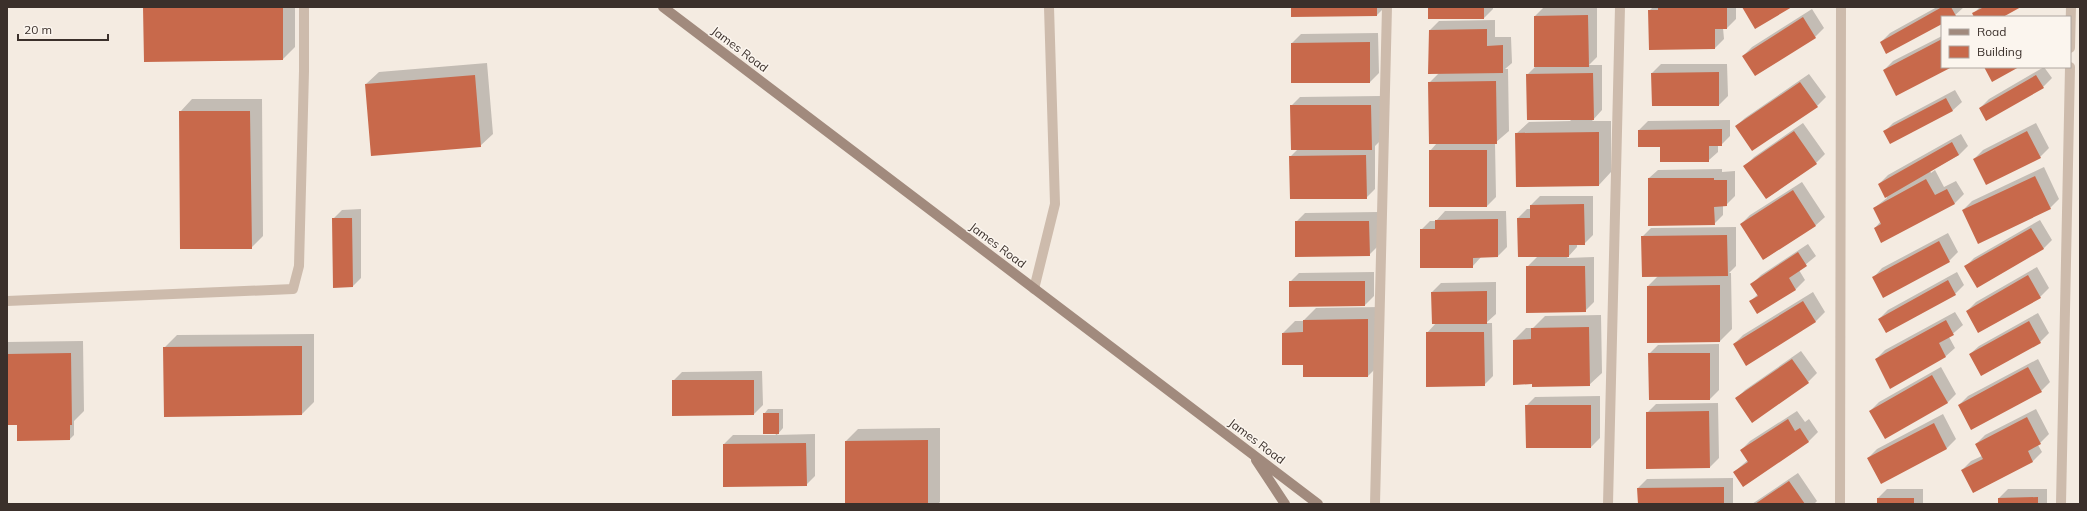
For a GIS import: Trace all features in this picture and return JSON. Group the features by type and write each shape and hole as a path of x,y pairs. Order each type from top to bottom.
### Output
{"main road":[{"name":"James Road","path":"663,7 1318,504"},
{"path":"1252,454 1285,504"}],"lane":[{"path":"7,301 293,289 299,266 304,71 304,7"},
{"path":"1034,288 1055,204 1049,7"},
{"path":"1375,504 1387,7"},
{"path":"1608,504 1620,7"},
{"path":"1840,504 1841,7"},
{"path":"2061,504 2070,68"}],"building":[{"path":"143,7 283,7 283,60 144,62"},
{"path":"1291,7 1377,7 1377,16 1291,17"},
{"path":"1428,7 1484,7 1484,19 1428,19"},
{"path":"1658,7 1727,7 1727,29 1715,29 1715,49 1649,50 1648,10 1658,10"},
{"path":"1742,7 1792,7 1755,29"},
{"path":"1942,7 1951,7 1956,16 1941,16 1941,25 1886,54 1880,42"},
{"path":"1984,7 2021,7 2005,16 1974,16 1972,13"},
{"path":"1588,15 1589,67 1534,67 1534,16"},
{"path":"1803,17 1816,38 1755,76 1742,56"},
{"path":"1487,29 1487,46 1503,45 1503,73 1428,74 1429,30"},
{"path":"1941,40 1941,68 1950,68 1896,96 1883,70"},
{"path":"1370,42 1370,83 1291,83 1291,43"},
{"path":"1985,68 2017,68 1992,82"},
{"path":"1719,72 1719,106 1652,106 1651,73"},
{"path":"1593,73 1594,120 1527,120 1526,74"},
{"path":"475,75 481,147 371,156 365,84"},
{"path":"2036,75 2044,88 1986,121 1979,108"},
{"path":"1496,81 1497,144 1429,144 1428,82"},
{"path":"1800,82 1818,107 1752,151 1735,126"},
{"path":"1946,98 1953,111 1890,144 1883,131"},
{"path":"1290,105 1371,105 1372,150 1291,150"},
{"path":"179,111 250,111 252,249 180,249"},
{"path":"1722,129 1722,146 1709,146 1709,162 1660,162 1660,147 1638,147 1638,130"},
{"path":"1794,131 1817,164 1766,199 1743,166"},
{"path":"2027,131 2041,158 1986,185 1973,159"},
{"path":"1599,132 1599,186 1516,187 1515,133"},
{"path":"1952,142 1959,155 1885,198 1878,184"},
{"path":"1429,150 1487,150 1487,207 1429,207"},
{"path":"1366,155 1367,199 1290,199 1289,156"},
{"path":"2035,176 2051,209 1978,244 1962,210"},
{"path":"1648,178 1714,178 1714,180 1727,180 1727,206 1714,207 1715,225 1648,226"},
{"path":"1926,179 1935,195 1947,189 1955,204 1881,243 1874,228 1881,224 1873,208"},
{"path":"1793,190 1816,226 1763,260 1740,224"},
{"path":"1584,204 1585,245 1569,245 1569,257 1518,257 1517,218 1530,218 1530,205"},
{"path":"332,218 352,218 353,287 333,288"},
{"path":"1498,219 1498,257 1473,258 1473,268 1420,268 1420,229 1435,229 1435,220"},
{"path":"1295,221 1369,221 1370,256 1295,257"},
{"path":"2031,228 2044,249 1977,288 1964,266"},
{"path":"1727,235 1728,276 1642,277 1641,236"},
{"path":"1939,241 1950,262 1883,298 1872,277"},
{"path":"1798,252 1807,266 1789,278 1796,290 1757,314 1749,301 1758,296 1750,284"},
{"path":"1526,266 1585,266 1586,312 1526,313"},
{"path":"2028,275 2041,298 1978,333 1966,311"},
{"path":"1948,280 1956,295 1886,333 1878,319"},
{"path":"1289,281 1365,281 1365,306 1289,307"},
{"path":"1720,285 1720,342 1647,343 1647,286"},
{"path":"1487,291 1487,324 1432,324 1431,292"},
{"path":"1803,301 1816,322 1746,366 1733,344"},
{"path":"1368,319 1368,377 1303,377 1303,365 1282,365 1282,333 1303,332 1303,320"},
{"path":"1946,320 1954,335 1939,343 1946,357 1890,389 1875,359"},
{"path":"2029,321 2041,343 1981,376 1969,354"},
{"path":"1589,327 1590,386 1532,387 1532,384 1513,385 1513,340 1531,339 1531,328"},
{"path":"1426,332 1484,332 1485,386 1426,387"},
{"path":"302,346 302,415 164,417 163,347"},
{"path":"71,353 72,425 70,425 70,440 17,441 17,425 7,425 7,354"},
{"path":"1648,353 1710,353 1710,400 1649,400"},
{"path":"1792,359 1809,383 1752,423 1735,398"},
{"path":"2028,367 2042,392 1971,430 1958,405"},
{"path":"1932,375 1948,403 1885,439 1869,411"},
{"path":"672,380 754,380 754,415 672,416"},
{"path":"1525,405 1591,405 1591,448 1526,448"},
{"path":"1709,411 1710,468 1646,469 1646,412"},
{"path":"763,413 779,413 779,434 763,434"},
{"path":"2027,417 2041,444 2028,451 2033,462 1973,493 1961,470 1983,459 1975,444"},
{"path":"1788,419 1795,431 1800,428 1809,442 1743,487 1733,472 1748,462 1740,450"},
{"path":"1934,423 1947,449 1881,484 1867,458"},
{"path":"928,440 928,504 845,504 845,441"},
{"path":"806,443 807,486 723,487 723,444"},
{"path":"1789,481 1805,504 1755,504"},
{"path":"1724,487 1724,504 1638,504 1637,488"},
{"path":"2038,497 2038,504 1998,504 1998,498"},
{"path":"1877,498 1914,498 1914,504 1877,504"}]}
